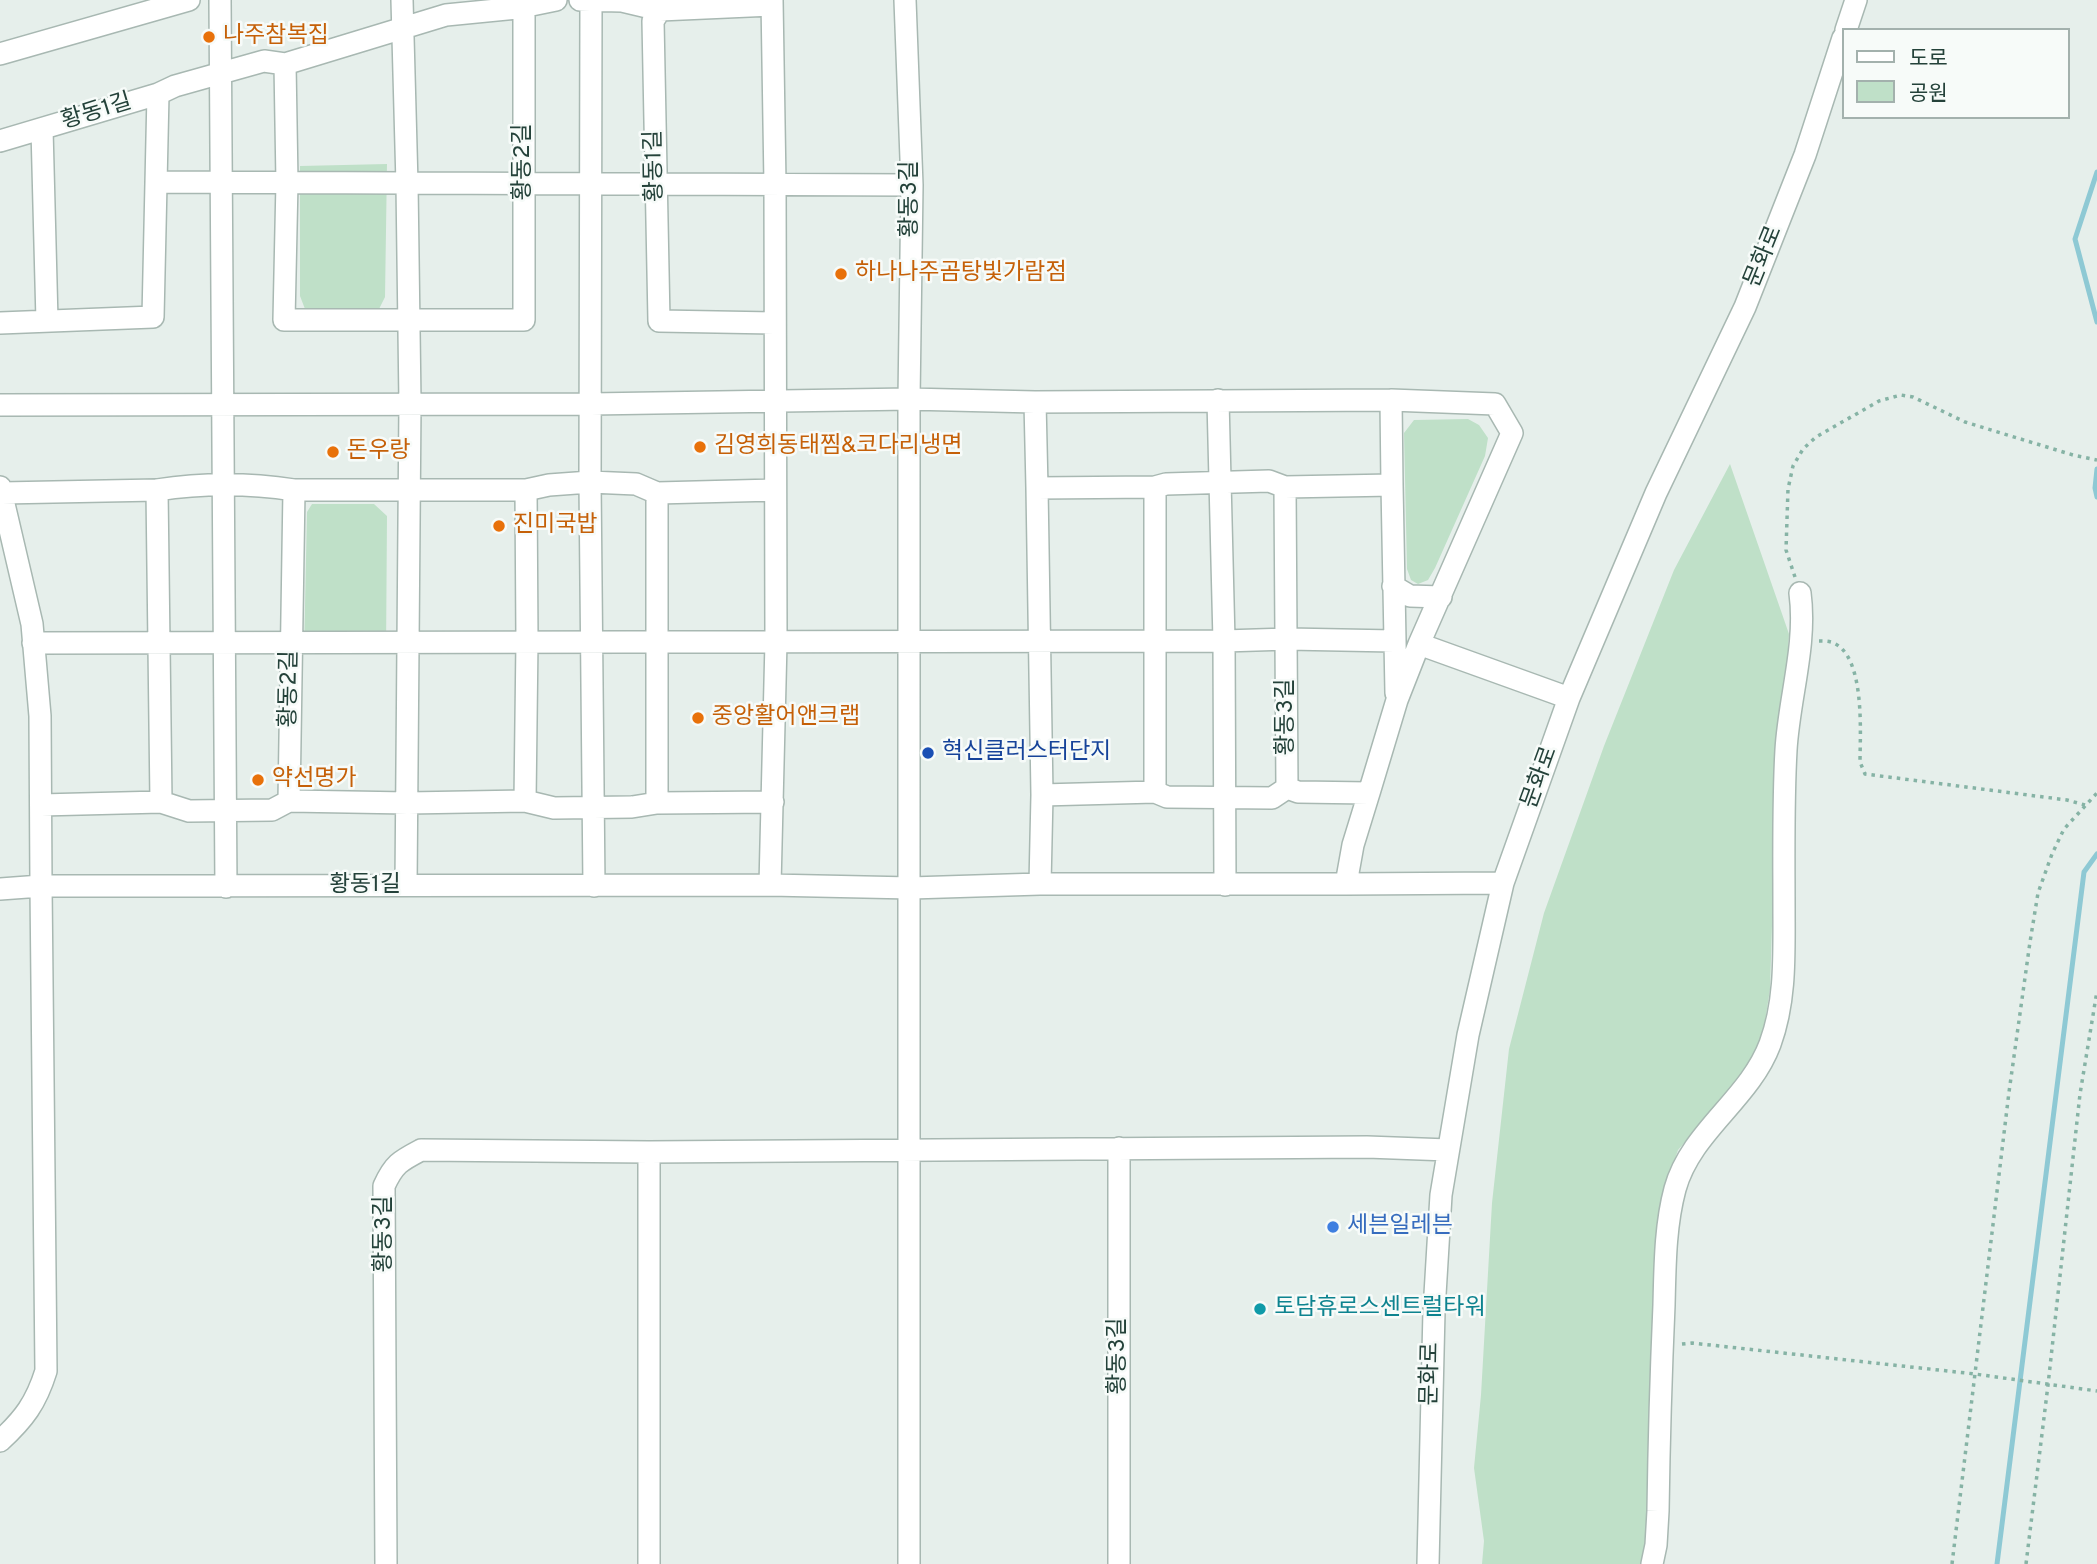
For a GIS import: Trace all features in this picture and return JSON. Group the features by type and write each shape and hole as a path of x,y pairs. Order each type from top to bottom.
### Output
{"street":[{"path":"0,54 188,0"},
{"path":"220,0 226,887"},
{"path":"402,0 408,184 410,404 406,885"},
{"path":"158,94 175,86 264,61 285,64 446,15 517,8 556,0"},
{"path":"580,0 622,1 660,10 772,3 776,642 770,885"},
{"path":"590,0 590,482 594,887"},
{"name":"황동3길","path":"905,0 912,185 909,399 909,1564"},
{"path":"1847,28 1856,0"},
{"name":"황동2길","path":"285,64 287,183 284,320 524,320 524,13 517,8"},
{"name":"황동1길","path":"660,10 653,21 659,321 774,323"},
{"name":"문화로","path":"1427,1564 1440,1195 1468,1035 1503,883 1569,698 1656,493 1745,307 1805,155 1842,41"},
{"name":"황동1길","path":"0,141 158,94 153,317 0,323"},
{"name":"황동1길","path":"42,129 47,321"},
{"path":"156,182 912,185"},
{"path":"0,405 591,404 909,399 1035,402 1391,400 1495,404 1512,433 1396,701 1353,845 1346,884"},
{"path":"1218,400 1224,641 1225,885"},
{"path":"1391,400 1396,701"},
{"path":"1035,402 1042,795 1040,884"},
{"path":"1037,488 1155,487 1166,484 1269,481 1286,487 1392,485"},
{"path":"0,1441 22,1420 39,1395 46,1371 40,716 32,624 1,490 157,490 189,485 259,484 294,490 526,490 549,485 590,482 636,484 657,493 775,491"},
{"path":"1155,487 1155,792"},
{"name":"황동3길","path":"1286,487 1287,788 1298,792 1369,793"},
{"path":"157,490 161,802"},
{"name":"황동2길","path":"289,801 294,490"},
{"path":"525,801 526,490"},
{"path":"657,493 657,803"},
{"path":"1393,586 1410,596 1441,597"},
{"path":"1653,1564 1658,1511 1662,1347 1669,1218 1675,1188 1692,1150 1738,1097 1754,1074 1769,1046 1778,1016 1784,967 1786,747 1803,615 1800,593"},
{"path":"33,643 1288,639 1394,641"},
{"path":"1419,644 1569,698"},
{"path":"1042,795 1155,792 1167,797 1272,798 1287,788"},
{"path":"41,806 161,802 189,811 272,810 289,801 525,801 554,808 632,807 657,803 773,802"},
{"path":"911,888 1040,884 1503,883"},
{"name":"황동1길","path":"0,889 41,886 406,885 770,885 911,888"},
{"name":"황동3길","path":"386,1564 384,1186 392,1170 404,1159 421,1150 649,1152 1367,1147 1448,1150"},
{"name":"황동3길","path":"1119,1148 1119,1564"},
{"path":"649,1152 649,1564"}],"path":[{"path":"1800,593 1786,550 1788,489 1793,466 1803,449 1816,437 1879,401 1901,395 1913,397 1965,422 2073,456 2097,460"},
{"path":"1800,640 1832,642 1844,652 1858,682 1860,762 1865,774 2067,800 2086,805"},
{"path":"1952,1564 2009,1092 2038,893 2064,829 2097,793"},
{"path":"2026,1564 2080,1094 2097,991"},
{"path":"1662,1347 1692,1343 1975,1374 2097,1391"}],"green space":[{"path":"387,164 385,297 379,309 305,309 300,296 300,166"},
{"path":"1468,419 1479,425 1488,438 1485,456 1435,568 1428,580 1418,584 1411,580 1407,569 1404,433 1414,420"},
{"path":"1730,464 1789,634 1774,864 1770,989 1762,1041 1733,1088 1678,1150 1663,1194 1651,1541 1644,1564 1482,1564 1484,1541 1474,1468 1492,1203 1509,1049 1544,913 1604,746 1674,570"},
{"path":"312,504 374,504 387,516 386,654 304,653 307,512"}],"waterway":[{"path":"2097,172 2075,239 2097,322"},
{"path":"2097,469 2097,497"},
{"path":"1997,1564 2084,872 2097,854"}],"place":[{"name":"나주참복집","path":"209,37"},
{"name":"하나나주곰탕빛가람점","path":"841,274"},
{"name":"김영희동태찜&코다리냉면","path":"700,447"},
{"name":"돈우랑","path":"333,452"},
{"name":"진미국밥","path":"499,526"},
{"name":"중앙활어앤크랩","path":"698,718"},
{"name":"혁신클러스터단지","path":"928,753"},
{"name":"약선명가","path":"258,780"},
{"name":"세븐일레븐","path":"1333,1227"},
{"name":"토담휴로스센트럴타워","path":"1260,1309"}]}
